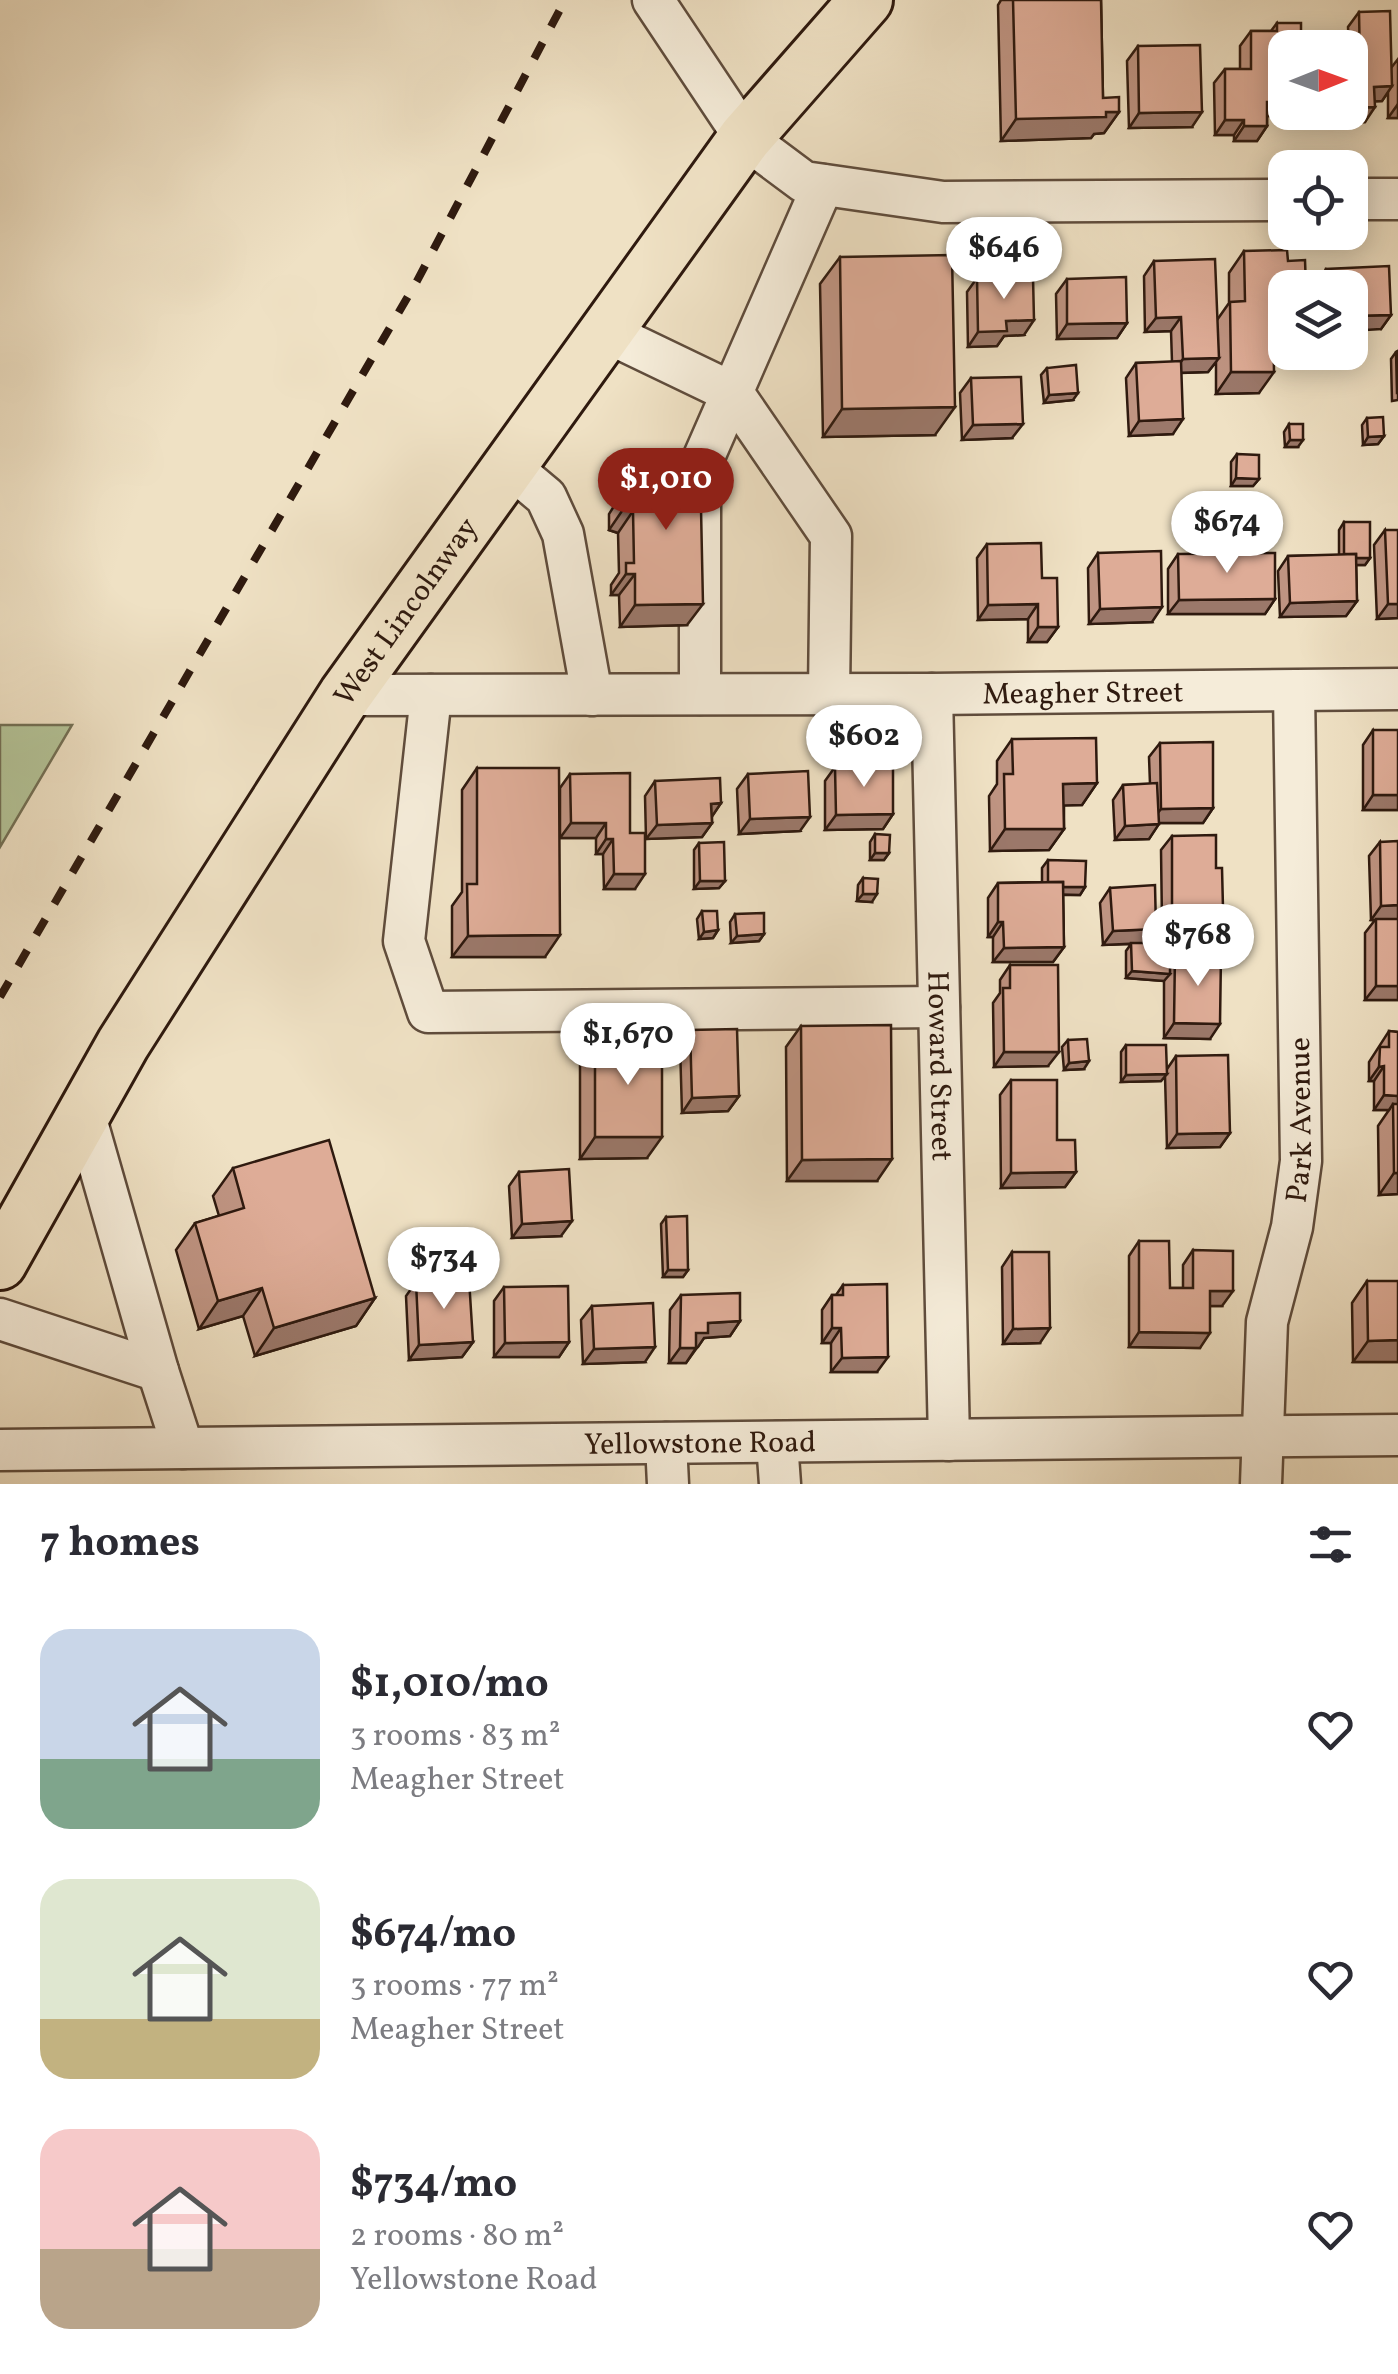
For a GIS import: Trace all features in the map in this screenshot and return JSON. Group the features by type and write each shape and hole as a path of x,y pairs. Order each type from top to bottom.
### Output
{"main road":[{"name":"West Lincolnway","path":"0,1263 124,1044 345,695 745,138 866,0"}],"street":[{"path":"653,0 745,138 804,182 943,202 1268,200"},
{"path":"700,694 700,466 824,185"},
{"path":"1368,200 1398,199"},
{"path":"606,332 734,393 831,536 830,694"},
{"path":"509,466 546,497 562,534 592,694"},
{"name":"Meagher Street","path":"345,695 1398,689"},
{"name":"Park Avenue","path":"1260,1484 1268,1322 1292,1227 1301,1161 1294,692"},
{"name":"Howard Street","path":"932,694 950,1440"},
{"path":"431,695 404,941 428,1012 939,1007"},
{"path":"84,1112 183,1448"},
{"path":"0,1319 158,1371"},
{"name":"Yellowstone Road","path":"0,1450 1398,1435"},
{"path":"777,1442 780,1484"},
{"path":"666,1443 668,1484"}],"green space":[{"path":"0,725 72,725 0,847"}],"building":[{"path":"1013,0 1101,0 1103,98 1119,97 1119,112 1106,112 1106,117 1016,119"},
{"path":"1390,11 1392,86 1374,87 1375,107 1368,107 1368,30 1359,30 1359,12"},
{"path":"1277,23 1301,23 1301,30 1277,30"},
{"path":"1251,31 1268,31 1267,126 1244,126 1244,120 1225,120 1225,69 1251,69"},
{"path":"1200,45 1202,112 1139,113 1138,46"},
{"path":"1287,250 1288,261 1305,260 1305,270 1268,270 1268,370 1274,372 1231,372 1230,302 1245,301 1244,251"},
{"path":"952,255 955,407 842,409 840,257"},
{"path":"1215,259 1219,358 1183,359 1181,317 1156,318 1154,261"},
{"path":"1389,266 1391,315 1368,316 1368,270 1326,269"},
{"path":"1033,277 1034,320 1006,321 1007,331 978,332 977,278"},
{"path":"1126,277 1127,323 1067,324 1067,279"},
{"path":"1181,361 1183,419 1139,421 1136,363"},
{"path":"1076,365 1078,393 1049,395 1047,368"},
{"path":"1021,377 1023,424 973,425 971,378"},
{"path":"1383,417 1384,436 1368,437 1367,418"},
{"path":"1289,424 1303,424 1303,440 1290,440"},
{"path":"1237,454 1259,455 1259,479 1236,478"},
{"path":"700,461 703,604 635,605 635,574 626,574 626,563 634,563 633,511 624,508 624,492 631,492 631,462"},
{"path":"1344,522 1370,522 1370,558 1344,554"},
{"path":"1385,530 1398,530 1398,604 1388,604"},
{"path":"1041,543 1042,578 1057,578 1058,627 1038,627 1038,604 988,605 987,544"},
{"path":"1161,551 1162,607 1100,609 1098,553"},
{"path":"1275,553 1275,599 1179,600 1178,554"},
{"path":"1356,554 1357,601 1290,603 1288,556"},
{"path":"1373,730 1398,730 1398,795 1373,795"},
{"path":"1096,738 1097,783 1063,784 1064,829 1005,829 1004,774 1013,774 1012,739"},
{"path":"1213,742 1213,808 1161,809 1160,743"},
{"path":"893,766 893,814 836,815 835,767"},
{"path":"477,768 559,768 560,935 468,936 467,884 477,884"},
{"path":"808,771 810,817 750,819 748,774"},
{"path":"630,773 630,833 645,833 645,874 614,874 613,839 606,839 606,823 571,823 570,774"},
{"path":"720,778 721,803 711,804 712,823 657,825 655,781"},
{"path":"1157,783 1159,824 1125,826 1123,785"},
{"path":"875,834 890,835 889,853 875,853"},
{"path":"1216,835 1216,868 1222,868 1223,908 1172,908 1172,836"},
{"path":"1398,841 1398,905 1381,906 1380,842"},
{"path":"724,842 725,881 700,881 699,843"},
{"path":"1048,860 1086,861 1085,887 1048,882"},
{"path":"863,878 878,879 877,894 863,894"},
{"path":"1063,882 1064,947 1004,948 1003,922 998,922 998,883"},
{"path":"1155,885 1156,929 1113,931 1110,888"},
{"path":"702,911 717,911 718,930 704,932"},
{"path":"764,913 764,934 737,936 735,914"},
{"path":"1376,919 1398,919 1398,986 1376,986"},
{"path":"1131,943 1170,943 1170,974 1132,971"},
{"path":"1175,954 1221,954 1220,1024 1174,1023"},
{"path":"1010,965 1058,965 1059,1052 1004,1052 1003,988 1010,988"},
{"path":"891,1025 892,1159 802,1160 801,1026"},
{"path":"737,1029 739,1096 692,1098 690,1030"},
{"path":"1389,1031 1398,1032 1398,1096 1384,1095 1384,1066 1379,1067 1380,1047 1389,1047"},
{"path":"595,1039 662,1039 662,1137 595,1137"},
{"path":"1087,1039 1089,1061 1069,1063 1068,1040"},
{"path":"1126,1045 1166,1045 1167,1074 1126,1075"},
{"path":"1228,1055 1230,1133 1177,1134 1176,1056"},
{"path":"1011,1080 1057,1080 1057,1140 1075,1140 1076,1172 1011,1173"},
{"path":"1393,1104 1398,1104 1398,1173 1394,1173"},
{"path":"329,1140 375,1298 274,1328 262,1288 218,1301 195,1223 244,1208 233,1168"},
{"path":"569,1169 572,1221 522,1224 519,1172"},
{"path":"687,1216 688,1270 668,1270 666,1217"},
{"path":"1139,1241 1169,1241 1170,1288 1193,1288 1193,1250 1233,1251 1233,1291 1210,1291 1210,1333 1139,1332"},
{"path":"1012,1252 1049,1252 1050,1328 1013,1329"},
{"path":"469,1279 473,1342 419,1345 416,1282"},
{"path":"1367,1281 1398,1281 1398,1340 1368,1341"},
{"path":"887,1284 888,1357 842,1358 841,1328 832,1328 832,1295 843,1295 843,1285"},
{"path":"568,1286 569,1342 505,1343 504,1287"},
{"path":"740,1293 740,1321 708,1323 708,1333 696,1333 696,1348 680,1348 681,1295"},
{"path":"653,1303 655,1347 594,1349 592,1306"}],"railway":[{"path":"0,997 417,281 565,0"}]}
